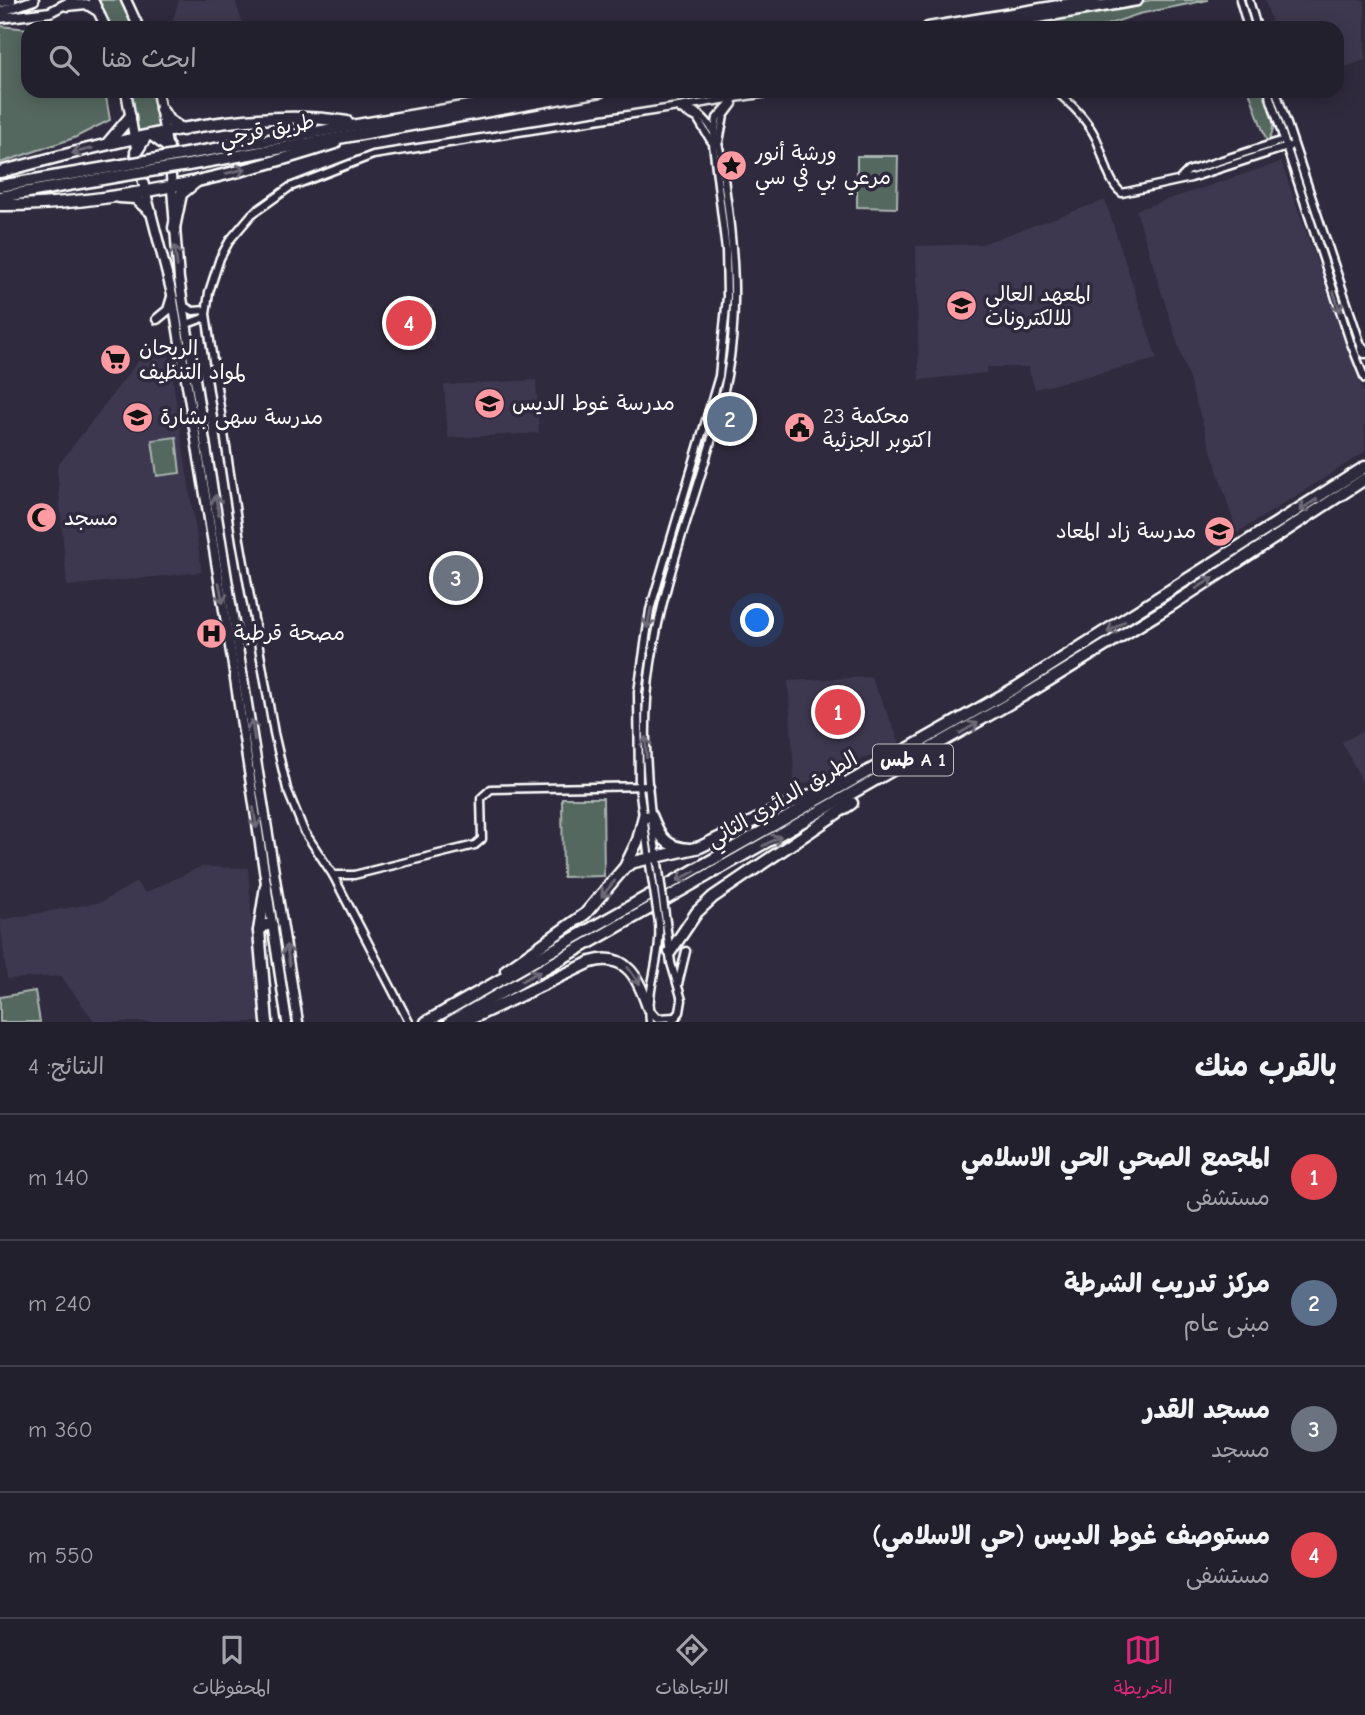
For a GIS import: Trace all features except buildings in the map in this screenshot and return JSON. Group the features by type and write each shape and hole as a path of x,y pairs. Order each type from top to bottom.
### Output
{"highway":[{"path":"970,21 1094,0"},
{"path":"1016,21 1137,0"},
{"name":"طريق قرجي","path":"124,170 519,98"},
{"name":"طريق قرجي","path":"352,129 555,98"},
{"path":"161,109 168,120 183,130"},
{"path":"106,145 123,129 130,117"},
{"path":"0,172 106,145 259,119 329,120 352,129"},
{"path":"0,205 44,204 201,179 318,148 352,129"},
{"path":"144,138 168,147"},
{"path":"136,152 144,138"},
{"path":"0,186 124,170"},
{"path":"0,197 124,170"},
{"path":"174,228 181,194 201,179"},
{"path":"112,194 135,198 150,211"},
{"name":"الطريق الدائري الثاني","path":"426,1022 1100,638 1365,467"},
{"name":"الطريق الدائري الثاني","path":"450,1022 876,782 1170,606 1365,479"},
{"path":"625,867 700,848 789,804 866,773"},
{"path":"670,953 696,912 713,897 852,803 876,782"},
{"path":"647,816 668,844 686,849 700,848"},
{"path":"450,1008 569,927 598,901 625,867 647,816"},
{"path":"266,886 259,930 267,1022"},
{"path":"259,930 265,925 272,925"},
{"path":"464,1022 591,962 604,960 622,963 635,973 648,1007"}],"main road":[{"path":"0,4 11,0"},
{"path":"0,12 34,0"},
{"path":"64,6 73,0"},
{"path":"93,0 103,21"},
{"path":"127,1 136,21"},
{"path":"0,19 36,15 64,6 86,4 99,12"},
{"path":"127,98 130,117 144,138"},
{"path":"159,98 168,147 150,211 172,295 287,1022"},
{"path":"136,152 158,184 174,228 187,328 298,1022"},
{"path":"157,319 168,310 172,295"},
{"path":"178,333 187,328"},
{"path":"247,765 258,764"}],"street":[{"path":"1240,0 1246,21"},
{"path":"1249,0 1255,21"},
{"path":"410,1022 333,875 304,831 281,766 240,540 206,314 213,275 240,226 290,187 327,170 373,156 738,98"},
{"path":"647,816 647,693 659,612 716,420 731,352 733,250 714,129 722,109 738,98"},
{"path":"648,1007 657,1018 674,1019 682,1006 662,923 647,816 639,787 638,692 650,610 703,432 722,352 726,250 716,144 724,116 738,98"},
{"path":"1064,98 1080,112 1094,135 1120,192 1138,192 1288,143"},
{"path":"1271,98 1364,352"},
{"path":"1278,98 1288,143 1365,379"},
{"path":"680,107 706,119 714,129"},
{"path":"680,107 697,118 716,144"},
{"path":"184,306 206,314"},
{"path":"187,328 206,314"},
{"path":"333,875 354,874 475,845 482,839 481,800 488,790 649,786"},
{"path":"650,1022 648,1007 660,953 662,923"},
{"path":"670,953 684,954 678,986"}],"shaded area":[{"path":"179,0 235,0 242,21 172,21"},
{"path":"1265,0 1365,0 1365,60 1344,68 1344,21 1271,21"},
{"path":"1281,162 1365,396 1365,452 1237,533 1136,210"},
{"path":"1105,200 1157,359 1035,389 1028,367 987,367 986,373 919,380 916,246 982,244"},
{"path":"410,296 410,305 433,305 434,341 397,342 397,301 394,297"},
{"path":"154,340 168,348 202,572 67,586 57,467"},
{"path":"536,380 539,433 448,438 444,385"},
{"path":"871,677 900,743 795,788 788,681"},
{"path":"1365,730 1365,787 1342,742"},
{"path":"200,867 248,868 259,1022 95,1022 61,976 7,979 0,920 102,902 136,882 145,893"}],"green space":[{"path":"95,0 123,0 133,21 106,21"},
{"path":"1151,0 1208,0 1118,21 1038,21"},
{"path":"0,26 21,28 21,98 106,98 110,120 74,138 0,163"},
{"path":"129,98 156,98 162,131 137,135"},
{"path":"1251,98 1266,98 1273,124 1267,142"},
{"path":"857,156 898,156 897,208 857,207"},
{"path":"176,437 180,473 157,476 152,440"},
{"path":"562,798 603,798 604,876 563,877"},
{"path":"35,991 40,1022 0,1022 0,997"}],"place":[{"name":"ورشة أنور مرعي بي في سي","path":"732,165"},
{"name":"المعهد العالي للالكترونات","path":"962,306"},
{"name":"مستوصف غوط الديس (حي الاسلامي)","path":"409,323"},
{"name":"الريحان لمواد التنظيف","path":"116,360"},
{"name":"مدرسة غوط الديس","path":"489,403"},
{"name":"مدرسة سهى بشارة","path":"137,417"},
{"name":"مركز تدريب الشرطة","path":"730,419"},
{"name":"محكمة 23 اكتوبر الجزئية","path":"800,428"},
{"name":"مسجد","path":"41,518"},
{"name":"مدرسة زاد المعاد","path":"1219,531"},
{"name":"مسجد القدر","path":"456,578"},
{"name":"مصحة قرطبة","path":"211,633"},
{"name":"المجمع الصحي الحي الاسلامي","path":"838,712"}]}
